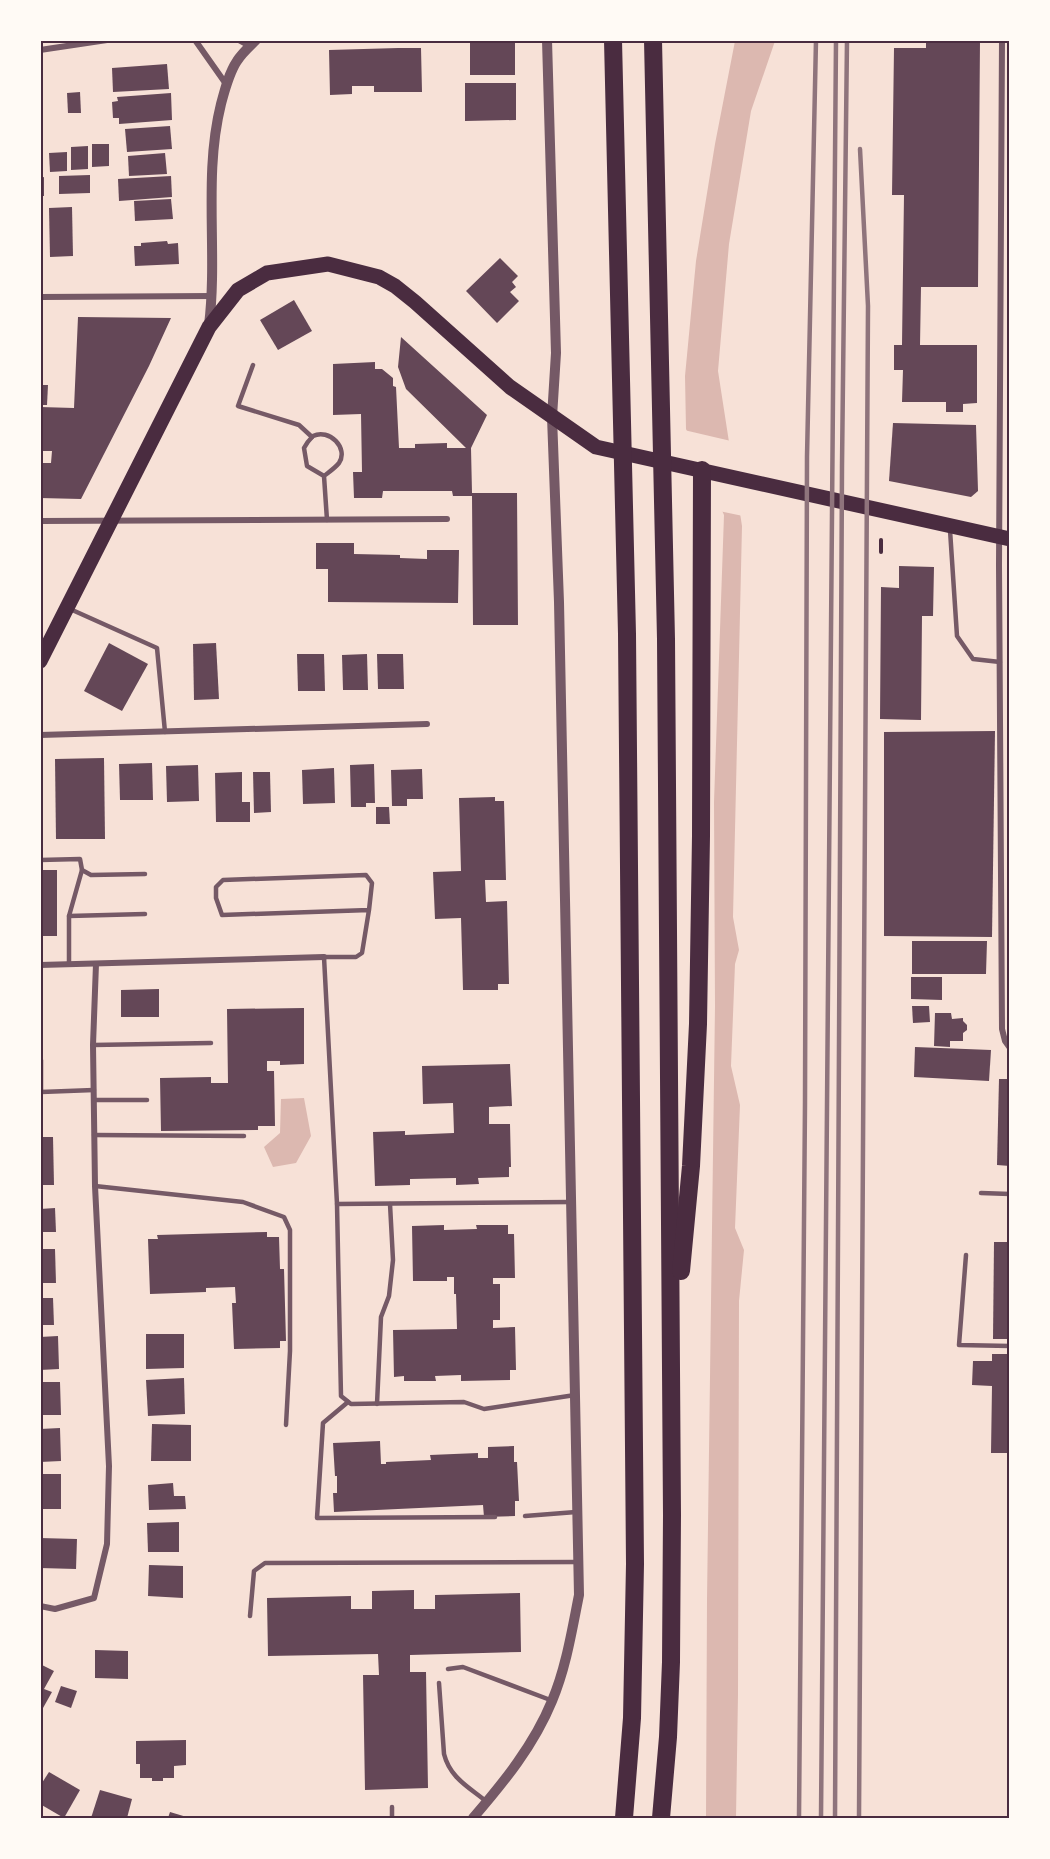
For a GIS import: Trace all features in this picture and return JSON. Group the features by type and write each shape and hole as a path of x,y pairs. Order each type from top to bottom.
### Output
{"highway":[{"path":"613,40 627,634 635,1553 632,1718 624,1818"},
{"path":"652,40 666,627 671,1371 671,1662 668,1737 661,1818"},
{"path":"671,1371 693,1133 699,992 702,470"}],"main road":[{"path":"40,661 209,327 238,290 267,273 328,264 379,277 395,286 510,387 596,447 1005,538"}],"street":[{"path":"40,50 107,40"},
{"path":"195,40 226,84"},
{"path":"209,327 213,296 212,157 226,84 237,61 253,43 239,40"},
{"path":"473,1818 508,1777 533,1739 553,1701 570,1644 579,1595 560,614 552,417 556,353 547,40"},
{"path":"1002,40 1005,538 1000,662 1002,1029 1005,1041 1010,1048"},
{"path":"40,297 213,296"},
{"path":"40,521 447,519"},
{"path":"40,735 427,724"},
{"path":"40,965 324,957"},
{"path":"40,1606 55,1609 94,1598 106,1544 109,1466 94,1136 93,1045 96,964"}],"lane":[{"path":"253,365 238,406 299,425 312,437"},
{"path":"324,434 332,437 338,444 341,455 339,462 324,476 307,466 304,448 312,437 324,434"},
{"path":"324,476 327,520"},
{"path":"950,525 957,636 973,659 1000,662"},
{"path":"68,608 157,648 165,732"},
{"path":"40,860 80,859 82,870 69,915 69,964"},
{"path":"82,870 91,875 145,874"},
{"path":"369,910 222,915 216,898 216,887 223,880 366,875 372,883 369,910 362,953 356,957 324,957 338,1204 341,1396 351,1404 464,1402 484,1409 575,1395"},
{"path":"69,915 145,914"},
{"path":"40,1034 42,1092 94,1090"},
{"path":"93,1045 211,1043"},
{"path":"94,1100 147,1100"},
{"path":"94,1136 244,1136"},
{"path":"96,1186 243,1202 284,1217 290,1230 290,1351 286,1425"},
{"path":"981,1193 1010,1194"},
{"path":"338,1204 571,1202"},
{"path":"377,1404 381,1317 389,1296 393,1260 390,1204"},
{"path":"966,1255 959,1345 1010,1346"},
{"path":"348,1402 323,1424 317,1518 495,1517"},
{"path":"525,1516 578,1512"},
{"path":"250,1616 254,1571 265,1563 579,1562"},
{"path":"448,1669 463,1667 553,1701"},
{"path":"439,1683 444,1754 447,1765 452,1774 487,1802"},
{"path":"392,1807 392,1818"}],"path":[{"path":"881,540 881,552"}],"shaded area":[{"path":"735,41 775,41 751,111 729,244 718,371 742,526 733,917 739,950 735,964 731,1066 740,1105 735,1228 744,1250 739,1301 736,1818 706,1818 715,1006 714,802 724,515 686,429 685,376 696,261"},
{"path":"304,1098 311,1136 296,1163 273,1167 264,1147 280,1133 281,1099"}],"pier":[{"path":"684,430 731,441 743,516 719,511"}],"building":[{"path":"470,40 515,40 515,75 470,75"},
{"path":"926,40 980,40 978,287 921,287 920,345 977,345 977,403 963,404 963,412 946,412 946,402 902,402 903,370 894,370 894,345 902,345 904,195 892,195 894,48 926,48"},
{"path":"421,48 422,92 374,92 374,86 352,86 352,94 330,95 329,50"},
{"path":"167,64 169,89 113,92 112,68"},
{"path":"465,83 516,83 516,120 465,121"},
{"path":"80,92 81,113 68,113 67,93"},
{"path":"171,93 172,120 119,124 119,118 113,118 112,102 118,101 117,97"},
{"path":"170,126 172,149 127,152 125,129"},
{"path":"92,144 109,144 109,166 92,167"},
{"path":"88,146 88,169 71,170 71,147"},
{"path":"67,152 67,171 50,172 49,153"},
{"path":"165,153 167,174 129,176 128,156"},
{"path":"90,175 90,193 59,194 59,176"},
{"path":"171,176 172,197 119,201 118,179"},
{"path":"44,177 44,196 40,196 40,178"},
{"path":"171,199 173,219 135,221 134,201"},
{"path":"72,207 73,256 50,257 49,208"},
{"path":"167,241 168,244 178,243 179,264 135,266 134,246 141,246 141,243"},
{"path":"500,258 518,276 512,282 516,287 510,292 519,301 497,323 466,291"},
{"path":"294,300 312,331 278,350 260,320"},
{"path":"78,317 171,318 81,499 40,498 40,463 51,463 52,451 40,451 40,407 74,408"},
{"path":"401,337 487,415 471,448 472,493 517,493 518,625 473,625 472,496 453,496 452,491 383,491 382,498 354,498 353,472 362,472 361,414 333,415 333,364 375,362 375,369 382,369 393,378 393,386 396,387 399,448 415,448 415,444 447,443 447,448 466,448 406,389 398,367"},
{"path":"40,385 48,385 47,405 40,405"},
{"path":"893,423 976,425 978,491 971,497 889,481"},
{"path":"316,543 354,543 354,554 400,555 400,558 427,559 427,550 459,550 458,603 328,602 328,569 316,569"},
{"path":"899,566 934,567 933,616 922,616 921,720 880,719 881,587 899,588"},
{"path":"109,643 148,664 122,711 84,691"},
{"path":"216,643 219,699 194,700 193,644"},
{"path":"297,654 324,654 325,691 298,691"},
{"path":"367,654 368,690 343,690 342,655"},
{"path":"377,654 403,654 404,689 378,689"},
{"path":"995,731 992,937 884,936 884,732"},
{"path":"104,758 105,839 56,839 55,759"},
{"path":"152,763 153,800 120,800 119,764"},
{"path":"374,764 375,803 366,803 366,807 351,807 350,765"},
{"path":"198,765 199,801 167,802 166,766"},
{"path":"334,768 335,803 303,804 302,770"},
{"path":"422,769 423,799 407,799 407,806 392,806 391,770"},
{"path":"242,772 242,802 250,802 250,822 216,822 215,773"},
{"path":"253,772 270,772 271,812 254,813"},
{"path":"495,797 495,801 504,801 506,880 485,880 486,902 507,901 509,984 498,984 498,990 463,990 461,918 435,919 433,872 461,871 459,798"},
{"path":"376,807 389,807 390,824 376,824"},
{"path":"40,870 57,870 57,936 40,936"},
{"path":"912,941 987,941 986,974 912,974"},
{"path":"911,977 942,977 942,1000 911,999"},
{"path":"159,989 159,1017 121,1017 121,990"},
{"path":"912,1006 929,1006 930,1022 913,1023"},
{"path":"304,1008 304,1064 280,1065 280,1061 267,1061 267,1071 274,1071 275,1126 258,1126 258,1130 161,1131 160,1078 211,1077 211,1083 228,1083 227,1009"},
{"path":"935,1013 951,1013 952,1019 963,1018 967,1030 963,1033 963,1041 950,1041 950,1047 934,1046"},
{"path":"915,1047 991,1050 989,1081 914,1077"},
{"path":"510,1064 512,1106 489,1107 489,1124 510,1124 511,1167 509,1167 509,1177 478,1178 479,1184 456,1185 456,1178 410,1179 410,1185 375,1186 373,1132 405,1131 405,1135 454,1133 453,1103 423,1104 422,1066"},
{"path":"999,1079 1010,1079 1010,1166 997,1165"},
{"path":"40,1137 53,1137 54,1185 40,1185"},
{"path":"55,1208 56,1232 40,1232 40,1209"},
{"path":"444,1225 444,1230 477,1229 476,1225 508,1225 508,1234 514,1234 515,1278 493,1278 493,1284 500,1284 500,1320 493,1320 493,1328 515,1327 516,1370 510,1370 510,1380 461,1381 461,1375 435,1376 436,1381 404,1381 404,1376 394,1377 393,1330 457,1329 454,1277 447,1277 447,1281 413,1281 412,1226"},
{"path":"267,1232 267,1237 279,1237 280,1269 284,1269 286,1341 280,1341 280,1348 234,1349 232,1303 236,1303 235,1287 206,1288 206,1292 150,1294 148,1239 158,1239 157,1235"},
{"path":"994,1242 1010,1242 1010,1339 993,1339"},
{"path":"40,1249 55,1249 56,1283 40,1283"},
{"path":"40,1298 53,1298 54,1325 40,1325"},
{"path":"146,1334 184,1334 184,1368 146,1369"},
{"path":"58,1336 59,1369 40,1370 40,1337"},
{"path":"992,1354 1010,1354 1010,1453 991,1453 992,1386 972,1385 973,1361 992,1361"},
{"path":"184,1378 185,1414 148,1416 146,1380"},
{"path":"40,1382 60,1382 61,1415 40,1415"},
{"path":"152,1424 191,1425 191,1461 151,1461"},
{"path":"60,1428 61,1461 40,1462 40,1429"},
{"path":"380,1441 381,1464 431,1460 430,1455 478,1453 478,1458 488,1458 488,1447 514,1446 519,1501 515,1501 515,1516 484,1517 483,1505 334,1512 333,1493 337,1493 337,1476 335,1476 333,1443"},
{"path":"40,1474 61,1474 61,1509 40,1509"},
{"path":"173,1483 174,1496 185,1496 186,1509 149,1510 148,1485"},
{"path":"179,1522 179,1552 148,1552 147,1523"},
{"path":"40,1538 77,1539 76,1569 40,1568"},
{"path":"149,1565 183,1566 183,1598 148,1596"},
{"path":"414,1590 414,1609 435,1609 435,1595 520,1593 521,1652 410,1655 410,1672 426,1672 428,1788 365,1790 363,1675 379,1675 378,1654 268,1656 267,1598 351,1596 351,1609 372,1609 372,1591"},
{"path":"95,1650 128,1651 128,1679 95,1678"},
{"path":"40,1664 54,1671 44,1689 52,1692 43,1708 40,1707"},
{"path":"61,1686 77,1691 71,1708 55,1702"},
{"path":"186,1740 186,1765 174,1766 174,1778 152,1781 152,1778 140,1778 140,1764 136,1764 136,1741"},
{"path":"49,1772 80,1790 64,1818 40,1804 40,1786"},
{"path":"100,1790 132,1799 127,1818 91,1818"},
{"path":"170,1812 190,1818 168,1818"}],"railway":[{"path":"799,1818 807,457 816,40"},
{"path":"821,1818 836,40"},
{"path":"835,1818 842,465 847,40"},
{"path":"859,1818 868,306 860,149"}]}
